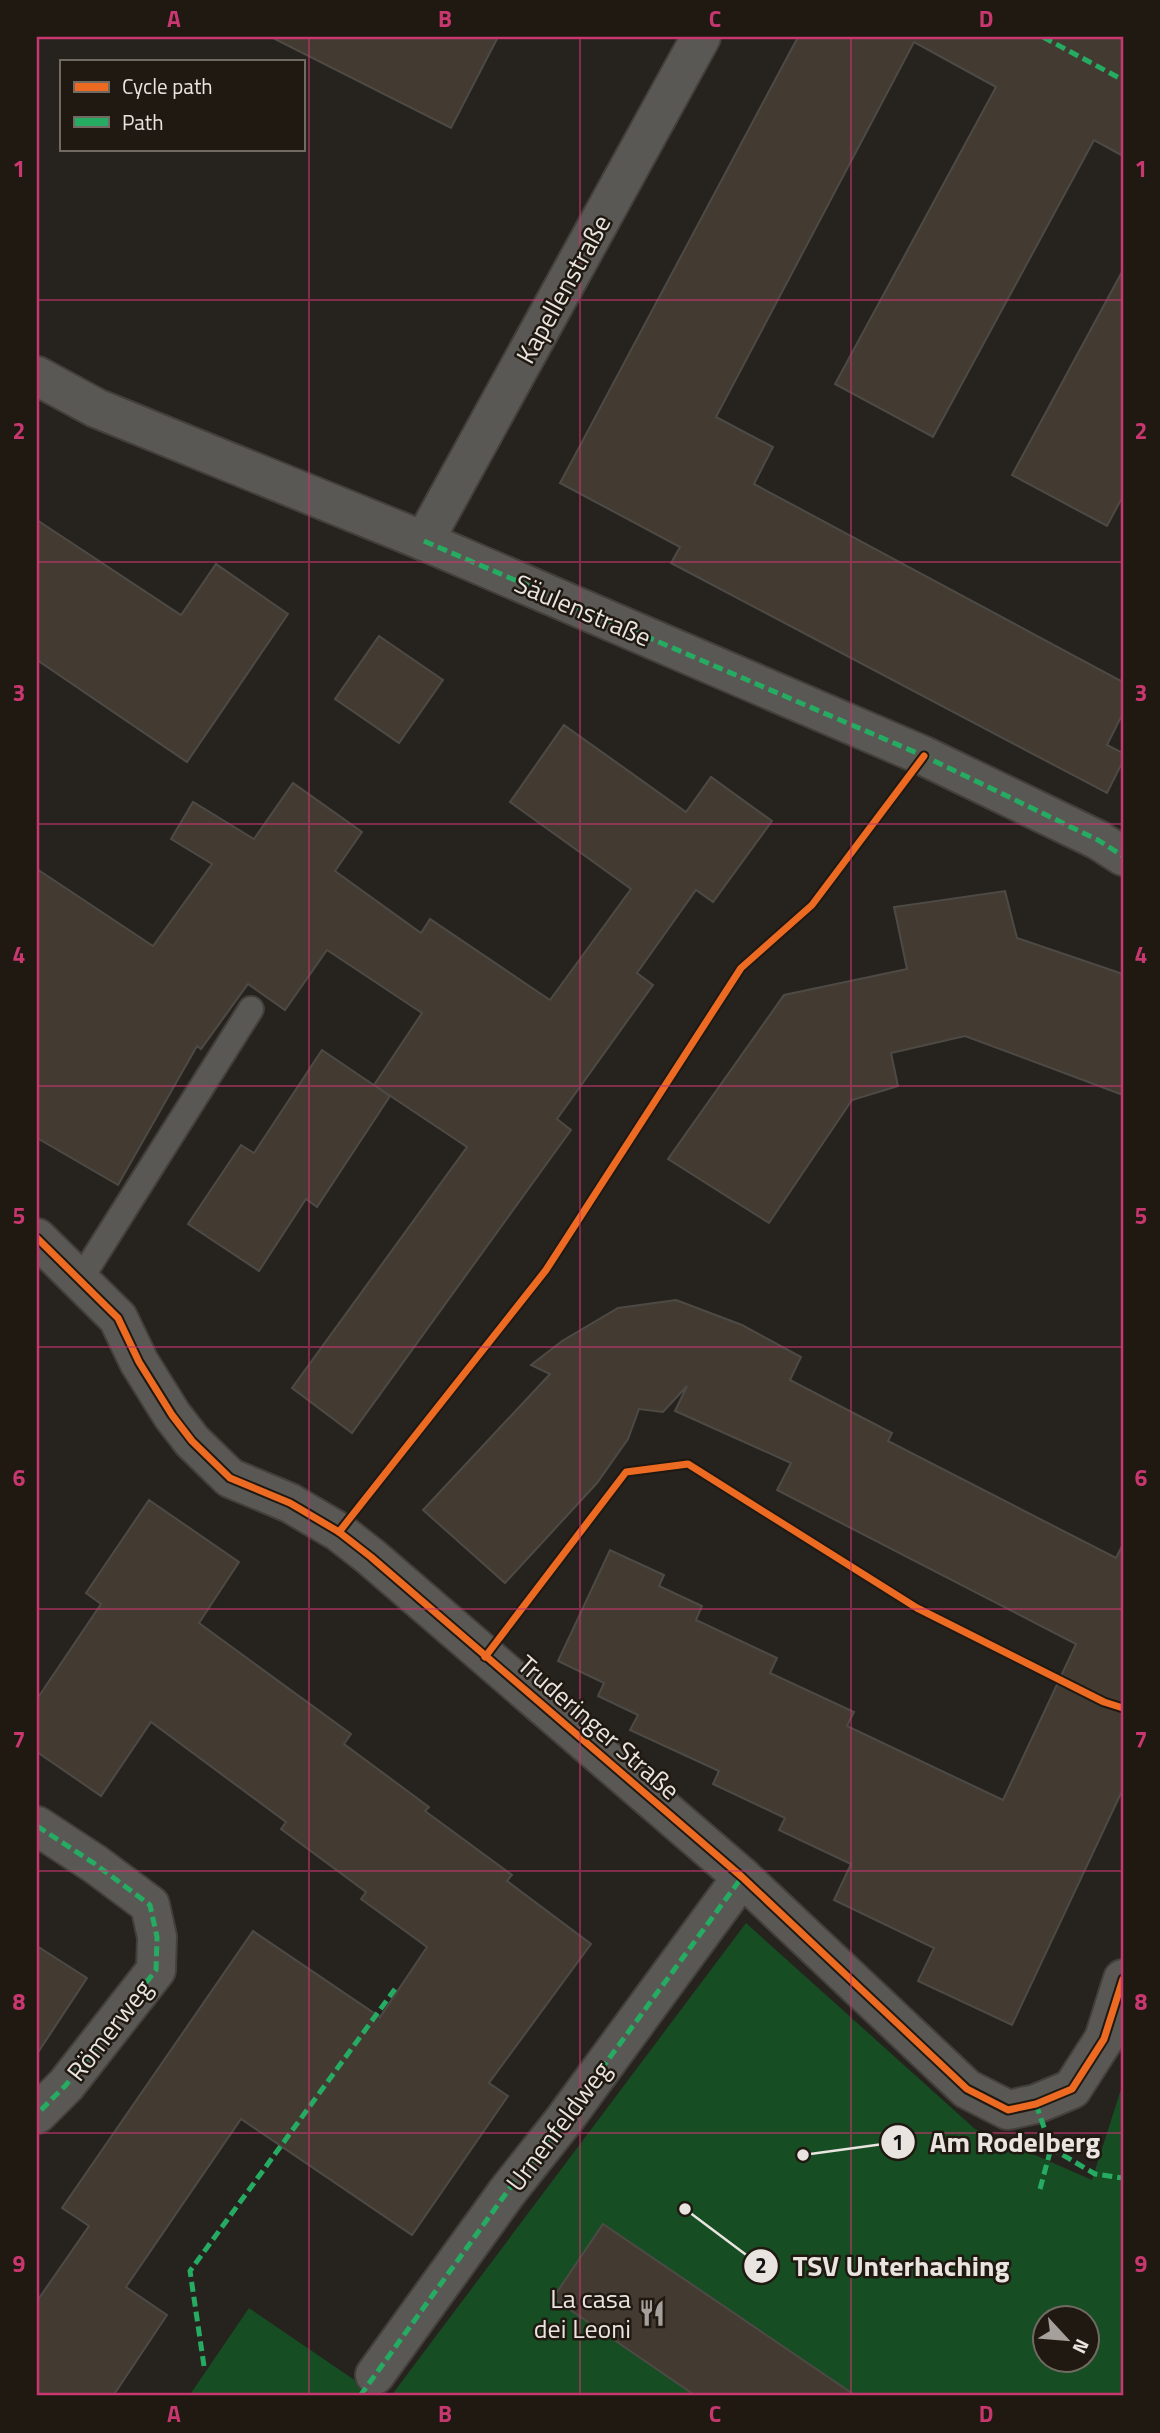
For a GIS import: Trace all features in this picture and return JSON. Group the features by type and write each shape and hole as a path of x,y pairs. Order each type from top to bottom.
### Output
{"street":[{"name":"Kapellenstraße","path":"424,541 701,37"},
{"name":"Säulenstraße","path":"37,376 96,408 424,541 924,756 1098,840 1123,856"},
{"name":"Truderinger Straße","path":"37,1238 118,1318 139,1362 172,1415 192,1441 230,1478 290,1503 339,1532 742,1877 967,2089 1008,2110 1036,2104 1072,2089 1104,2039 1123,1979"},
{"name":"Römerweg","path":"37,1826 150,1905 156,1937 156,1970 66,2085 37,2114"},
{"name":"Urnenfeldweg","path":"374,2375 742,1877"}],"lane":[{"path":"80,1280 251,1009"}],"green space":[{"path":"746,1923 975,2129 1092,2180 1123,2083 1123,2396 391,2396"},
{"path":"249,2308 378,2396 189,2396"}],"building":[{"path":"271,37 498,37 451,128"},
{"path":"798,37 1123,37 1123,156 1094,140 933,437 835,384 996,87 914,42 716,417 773,447 754,484 1123,682 1123,713 1107,745 1123,753 1123,761 1107,793 671,563 680,547 560,483"},
{"path":"1123,270 1123,496 1107,526 1012,475"},
{"path":"37,520 181,615 216,564 288,614 187,762 37,660"},
{"path":"379,636 443,680 399,743 335,699"},
{"path":"564,725 686,812 711,777 772,821 713,902 696,890 637,973 653,985 557,1119 571,1130 352,1433 292,1388 467,1147 374,1085 422,1013 327,950 285,1010 248,984 201,1049 197,1046 118,1185 37,1138 37,869 153,946 212,864 171,839 193,802 254,839 293,783 362,832 335,871 421,933 430,919 550,1000 631,889 510,802"},
{"path":"1005,891 1017,938 1123,974 1123,1095 965,1036 891,1053 898,1086 852,1100 769,1223 668,1159 784,995 907,969 894,907"},
{"path":"322,1050 390,1096 317,1207 306,1199 259,1271 188,1224 241,1145 254,1153"},
{"path":"676,1300 742,1325 801,1357 790,1380 892,1433 888,1441 1116,1558 1123,1544 1123,1789 1012,2025 918,1981 934,1948 834,1900 851,1864 779,1830 785,1818 713,1784 719,1771 630,1730 638,1715 598,1696 604,1683 558,1661 610,1550 664,1575 659,1586 702,1606 696,1620 777,1658 770,1673 854,1712 847,1726 1003,1800 1076,1644 777,1490 791,1463 675,1411 687,1386 663,1412 639,1409 628,1439 597,1483 505,1583 423,1510 550,1374 531,1365 562,1341 618,1308"},
{"path":"149,1500 239,1562 199,1623 351,1734 344,1744 429,1807 425,1811 512,1875 507,1881 591,1944 489,2083 508,2096 412,2235 241,2119 126,2287 167,2315 113,2396 37,2396 37,2301 89,2226 62,2208 253,1931 380,2017 427,1947 361,1899 366,1892 281,1829 286,1822 151,1722 101,1796 37,1752 37,1699 101,1604 86,1593"},
{"path":"37,1946 87,1978 37,2054"},
{"path":"603,2224 856,2396 696,2396 553,2298"}],"marked path":[{"path":"1043,37 1123,80"},
{"path":"424,541 924,756 1098,840 1123,856"},
{"path":"37,1826 150,1905 157,1937 156,1970 66,2085 37,2114"},
{"path":"360,2396 507,2192 564,2120 742,1877"},
{"path":"204,2366 190,2271 395,1989"},
{"path":"1036,2104 1051,2148 1095,2174 1123,2178"},
{"path":"1040,2189 1051,2148"}],"cycle path":[{"path":"339,1532 546,1270 741,968 812,905 924,756"},
{"path":"37,1238 118,1318 139,1362 172,1415 192,1441 230,1478 290,1503 339,1532 371,1557 742,1877 967,2089 1008,2110 1036,2104 1072,2089 1104,2039 1123,1979"},
{"path":"485,1657 626,1472 688,1464 917,1608 1104,1702 1123,1708"}],"place":[{"name":"Am Rodelberg","path":"803,2155"},
{"name":"TSV Unterhaching","path":"685,2209"},
{"name":"La casa dei Leoni","path":"652,2313"}]}
